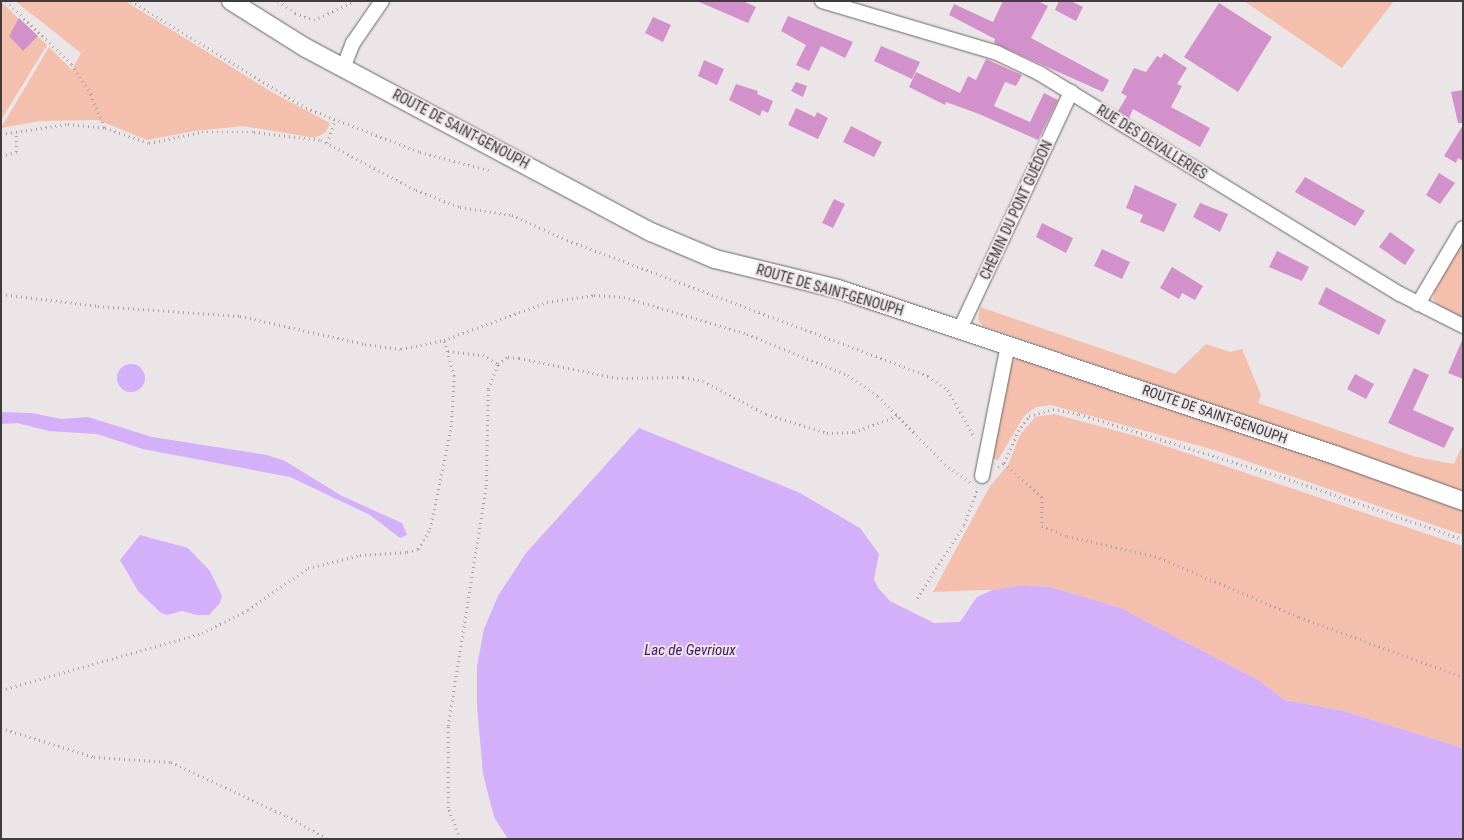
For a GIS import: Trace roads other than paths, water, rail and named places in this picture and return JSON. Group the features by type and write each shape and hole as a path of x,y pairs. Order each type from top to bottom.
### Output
{"street":[{"name":"ROUTE DE SAINT-GENOUPH","path":"231,1 299,44 344,66 651,232 715,259 838,289 1335,455 1463,501"},
{"path":"344,66 353,43 382,1"},
{"name":"RUE DES DEVALLERIES","path":"822,1 996,53 1071,92 1418,304 1463,326"},
{"name":"CHEMIN DU PONT GUÉDON","path":"960,329 1071,92"},
{"path":"1418,304 1463,228"},
{"path":"980,482 1008,345"}],"water":[{"path":"131,364 141,368 145,378 141,388 131,392 121,388 117,378 121,368"},
{"path":"1,412 32,413 61,419 88,417 152,437 267,455 285,461 342,496 402,523 407,535 400,538 370,515 290,477 143,449 97,434 49,431 17,423 1,424"},
{"name":"Lac de Gevrioux","path":"639,428 798,492 860,528 879,554 874,579 878,588 890,601 934,623 960,622 977,597 992,590 1025,585 1051,587 1121,608 1258,680 1285,700 1344,711 1463,748 1463,839 508,839 494,817 483,774 477,706 477,666 484,629 498,596 526,553"},
{"path":"140,535 188,548 210,571 222,596 220,603 209,615 197,615 182,611 167,615 161,613 138,591 120,560"}]}
